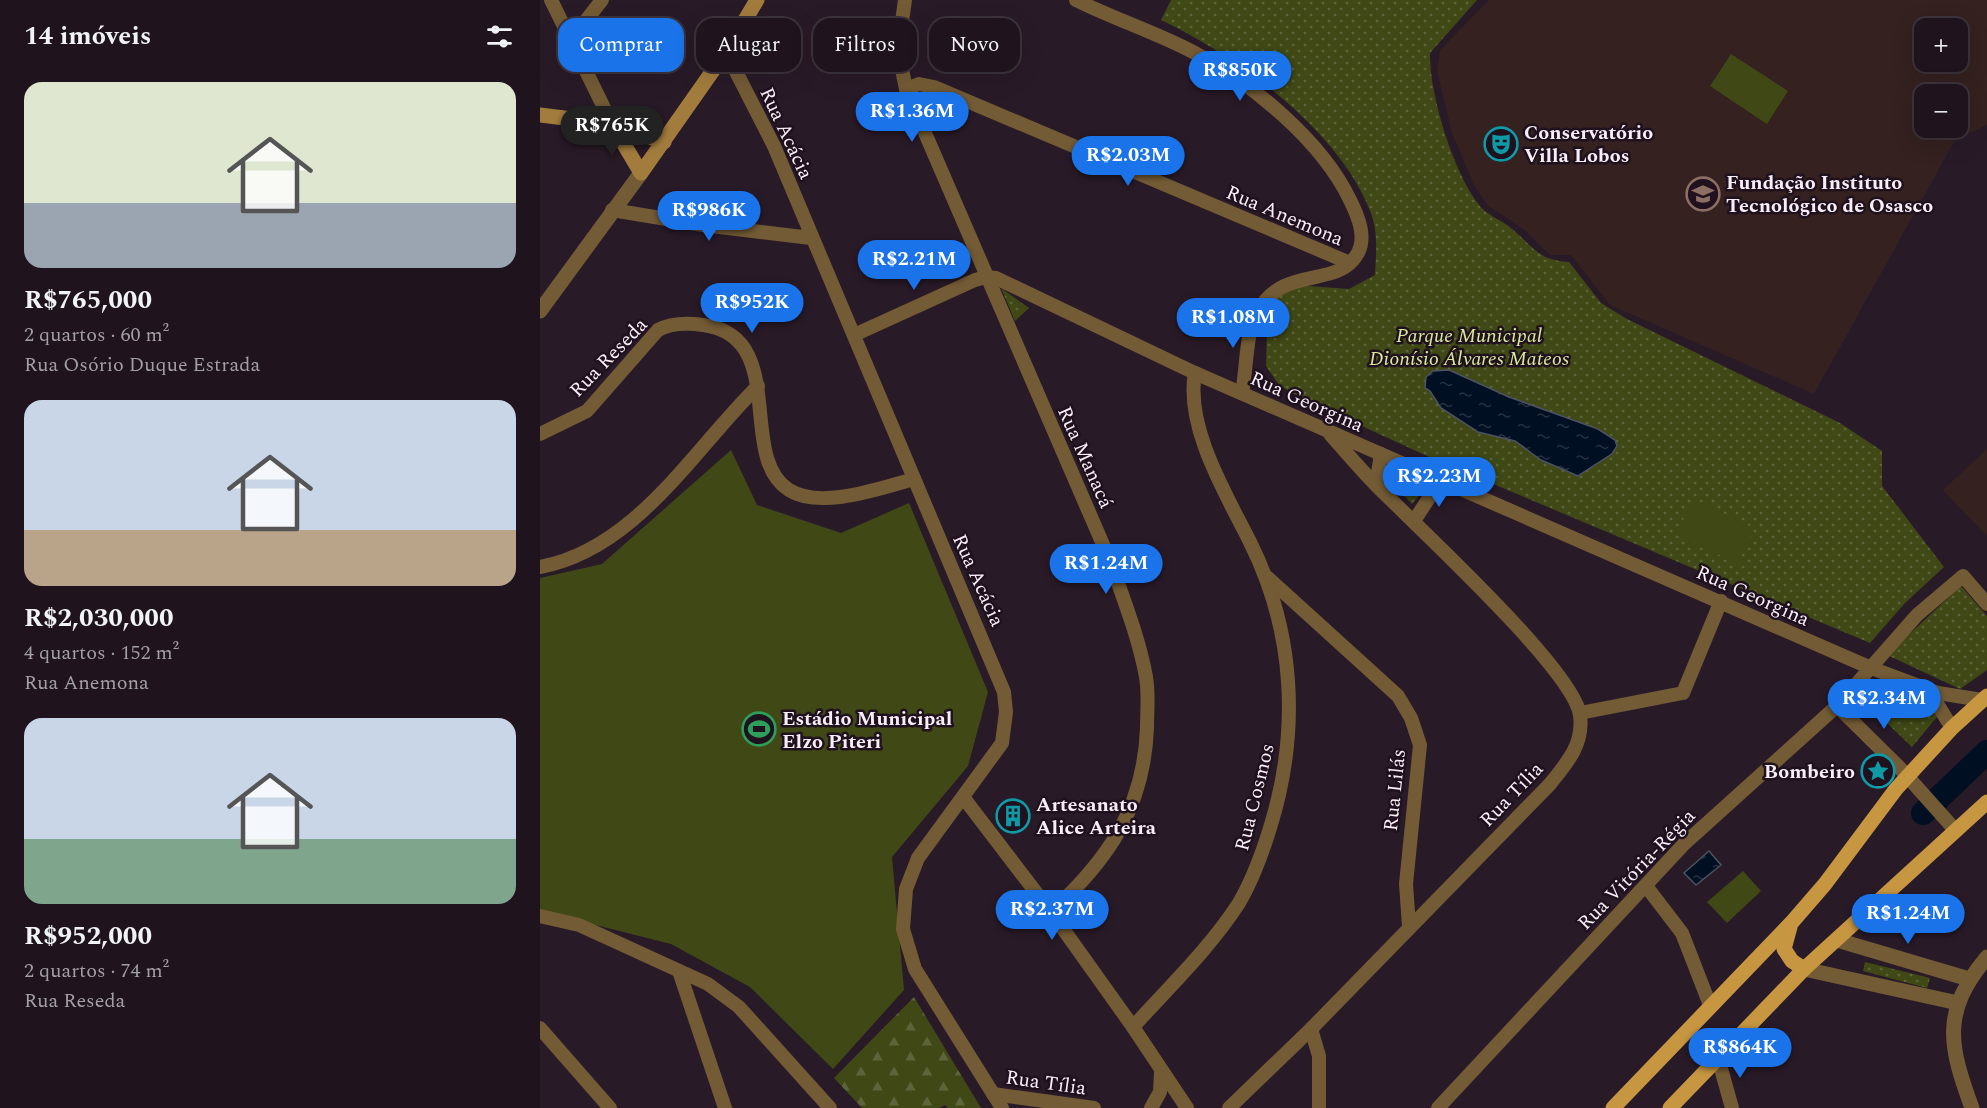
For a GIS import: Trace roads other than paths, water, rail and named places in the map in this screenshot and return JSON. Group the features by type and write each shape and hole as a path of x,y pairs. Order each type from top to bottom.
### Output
{"main road":[{"path":"747,18 758,0"},
{"path":"612,124 641,173 710,72"},
{"path":"540,114 612,124 664,142"},
{"path":"1613,1108 1793,921 1826,884 1909,778 1952,728 1985,698"},
{"path":"1670,1108 1804,969 1953,827 1987,802"},
{"path":"1793,921 1784,949 1792,961 1804,969"}],"street":[{"path":"551,0 559,18"},
{"path":"588,18 602,0"},
{"path":"854,335 986,277 906,89 898,50 904,0"},
{"path":"1076,0 1195,53 1265,101 1296,128 1344,188 1359,219 1361,246 1350,263 1330,273 1287,283 1257,313 1242,393"},
{"path":"586,72 612,124"},
{"name":"Rua Acácia","path":"737,72 774,146 1004,692 1006,712 1002,743 933,836 912,872 906,889 903,929 915,969 1002,1108"},
{"name":"Rua Anemona","path":"906,89 919,84 934,87 1350,263"},
{"path":"540,311 641,173"},
{"path":"612,210 703,225 811,238"},
{"name":"Rua Georgina","path":"986,277 1010,284 1195,373 1871,668 1919,687 1985,698"},
{"name":"Rua Manacá","path":"986,277 1111,564 1139,649 1148,694 1142,775 1129,815 1104,854 1074,891 1051,912"},
{"name":"Rua Reseda","path":"540,434 587,411 650,338 667,326 701,324 728,333 740,344 748,357 758,386 770,470 779,483 790,491 818,498 838,497 914,479"},
{"name":"Rua Cosmos","path":"1133,1027 1204,948 1239,902 1260,860 1276,806 1288,739 1287,655 1267,577 1232,507 1195,418 1192,389 1195,373"},
{"path":"540,567 573,558 610,536 644,510 683,473 721,423 758,386"},
{"path":"1328,431 1376,485 1554,668 1569,689 1580,713 1683,693 1721,601"},
{"path":"1376,485 1381,454"},
{"path":"1413,521 1440,481"},
{"name":"Rua Vitória-Régia","path":"1438,1108 1684,844 1837,706 1917,615 1963,576 1987,604"},
{"name":"Rua Lilás","path":"1267,577 1398,696 1411,718 1420,745 1406,884 1409,926"},
{"name":"Rua Georgina","path":"1919,687 1936,702 1952,728"},
{"path":"1837,706 1909,778 1953,827"},
{"name":"Rua Tília","path":"1229,1108 1311,1029 1550,784 1577,747 1580,713"},
{"path":"963,797 1051,912 1133,1027 1187,1108"},
{"path":"1646,886 1682,933 1710,1005"},
{"path":"540,916 579,925 708,984 739,1007 830,1108"},
{"path":"1837,940 1969,979"},
{"path":"1972,1108 1955,1056 1953,1041 1958,1003 1969,979 1987,957"},
{"path":"1804,969 1958,1003"},
{"path":"679,971 725,1108"},
{"path":"1311,1029 1319,1056 1319,1108"},
{"path":"541,1031 610,1108"},
{"path":"1718,1058 1732,1108"},
{"path":"1151,1108 1160,1092 1161,1072"},
{"name":"Rua Tília","path":"993,1094 1094,1108"}],"water":[{"path":"1449,370 1509,397 1598,429 1615,440 1617,446 1612,454 1578,476 1541,460 1515,441 1478,432 1441,408 1430,391 1425,388 1426,377 1433,371"},
{"path":"1709,851 1721,865 1696,885 1684,873"}],"waterway":[{"path":"1923,813 1987,752"}],"place":[{"name":"Conservatório Villa Lobos","path":"1501,144"},
{"name":"Fundação Instituto Tecnológico de Osasco","path":"1703,194"},
{"name":"Estádio Municipal Elzo Piteri","path":"759,729"},
{"name":"Bombeiro","path":"1878,771"},
{"name":"Artesanato Alice Arteira","path":"1013,816"}],"park label":[{"name":"Parque Municipal Dionísio Álvares Mateos","path":"1469,346"}]}
